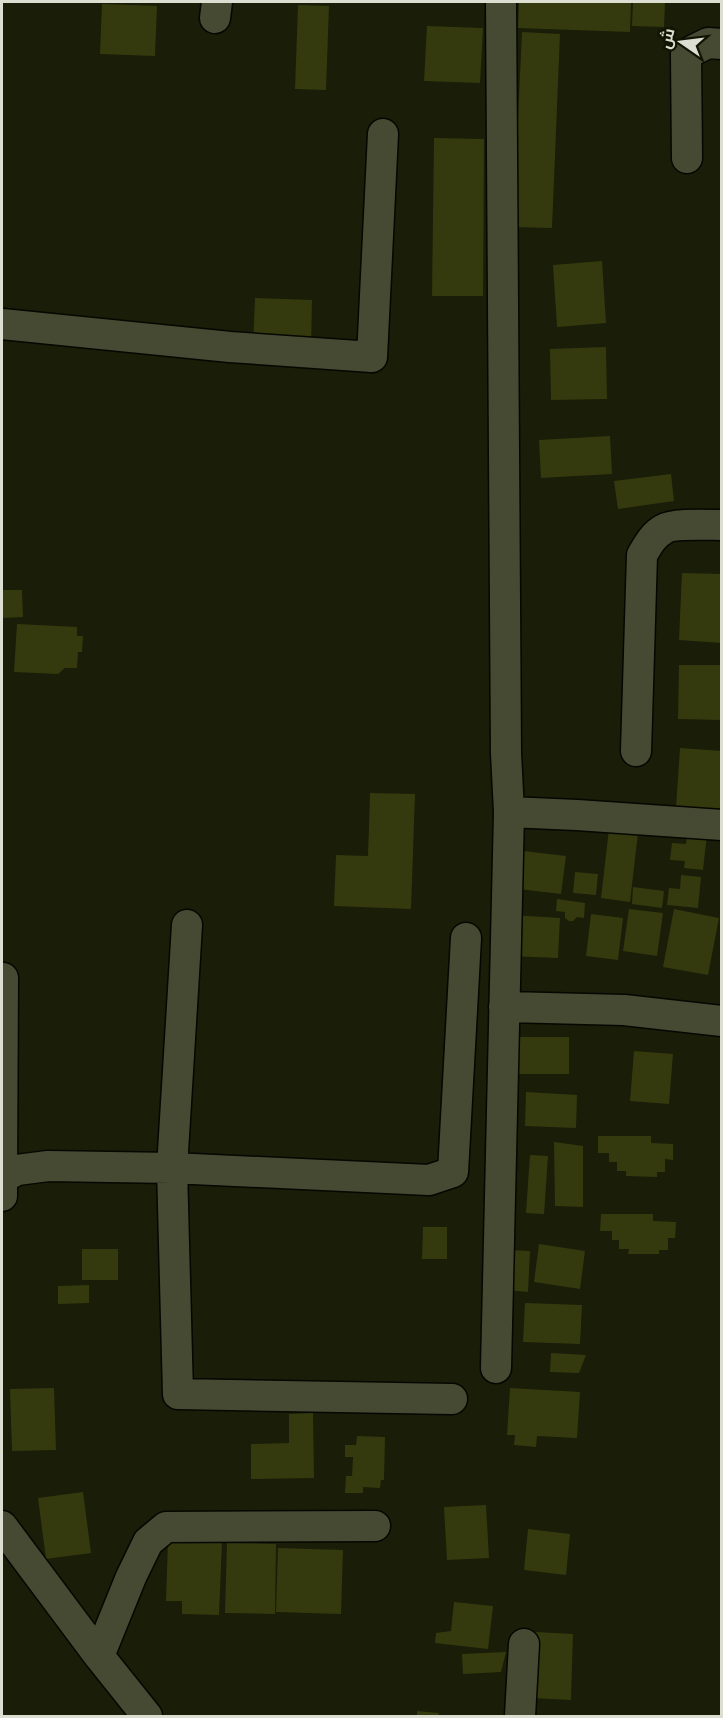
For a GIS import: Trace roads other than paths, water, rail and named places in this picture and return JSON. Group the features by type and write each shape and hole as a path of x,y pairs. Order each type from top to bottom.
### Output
{"street":[{"path":"496,1368 509,812 506,742 501,2"},
{"path":"687,158 686,54 708,43 722,44"},
{"path":"2,324 230,347 372,357 383,134"},
{"path":"636,751 642,555 650,541 665,528 722,525"},
{"path":"509,812 577,814 722,825"},
{"path":"187,924 172,1168 178,1394 452,1399"},
{"path":"2,1187 17,1170 48,1166 172,1168 429,1180 453,1172 466,938"},
{"path":"2,1187 3,978"},
{"path":"504,1007 624,1010 722,1021"},
{"path":"2,1526 147,1716"},
{"path":"99,1656 148,1542 166,1527 375,1526"},
{"path":"520,1716 524,1644"}]}
